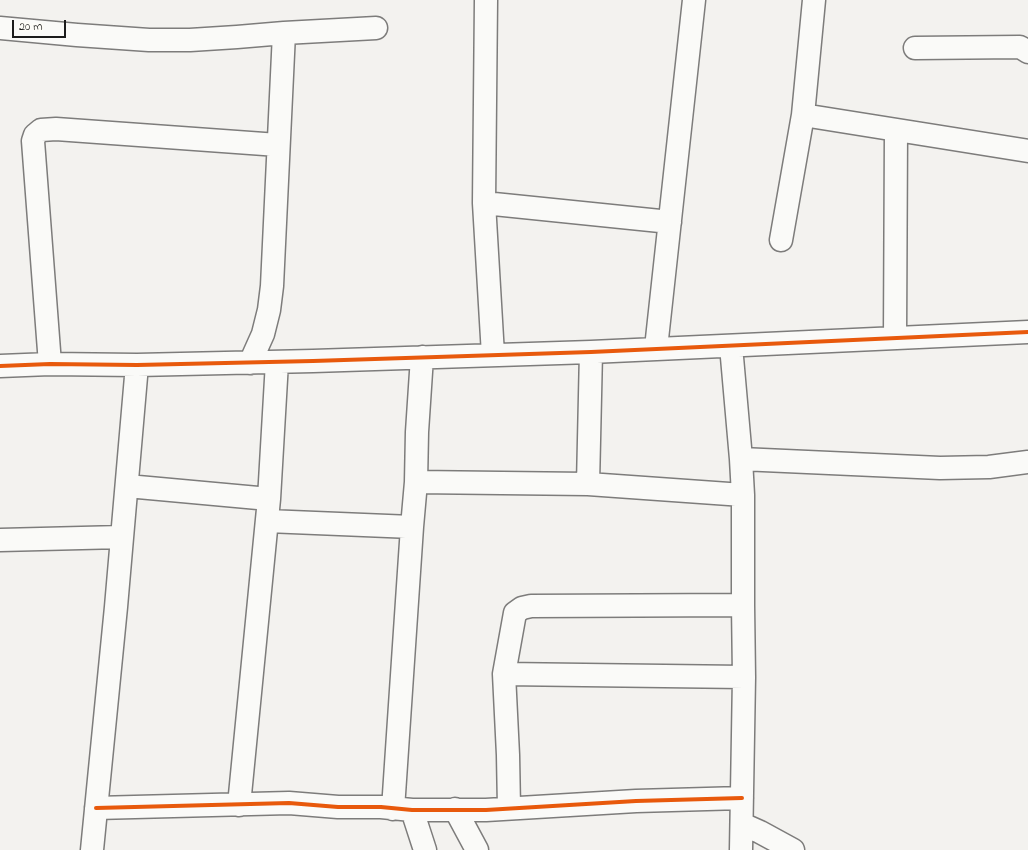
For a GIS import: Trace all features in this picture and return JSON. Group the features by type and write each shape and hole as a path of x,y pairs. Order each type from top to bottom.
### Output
{"street":[{"path":"486,0 484,202 492,355"},
{"path":"656,348 694,0"},
{"path":"781,240 803,115 814,0"},
{"path":"0,28 149,40 190,40 376,28"},
{"path":"250,363 262,334 272,286 284,33"},
{"path":"915,48 1020,47 1028,52"},
{"path":"803,115 1028,151"},
{"path":"50,364 33,141 41,130 56,129 278,145"},
{"path":"894,338 896,130"},
{"path":"484,202 670,222"},
{"path":"0,366 50,364 137,365 250,363 591,352 1028,332"},
{"path":"731,346 743,495 744,677 741,850"},
{"path":"588,484 591,352"},
{"path":"422,357 416,482 412,527 402,809 425,850"},
{"path":"239,804 267,521 277,362"},
{"path":"92,850 127,486 137,365"},
{"path":"741,460 940,468 988,467 1028,462"},
{"path":"416,482 588,484 743,495"},
{"path":"127,486 268,499"},
{"path":"267,521 412,527"},
{"path":"0,540 122,537"},
{"path":"509,808 504,674 515,613 522,608 531,606 743,605"},
{"path":"504,674 744,677"},
{"path":"96,808 289,803 402,809 486,810 636,801 742,798"},
{"path":"455,810 477,850"},
{"path":"742,824 793,850"}],"cycle path":[{"path":"0,366 50,364 137,365 313,361 591,352 1028,332"},
{"path":"96,808 289,803 338,807 381,807 412,810 486,810 636,801 742,798"}]}
